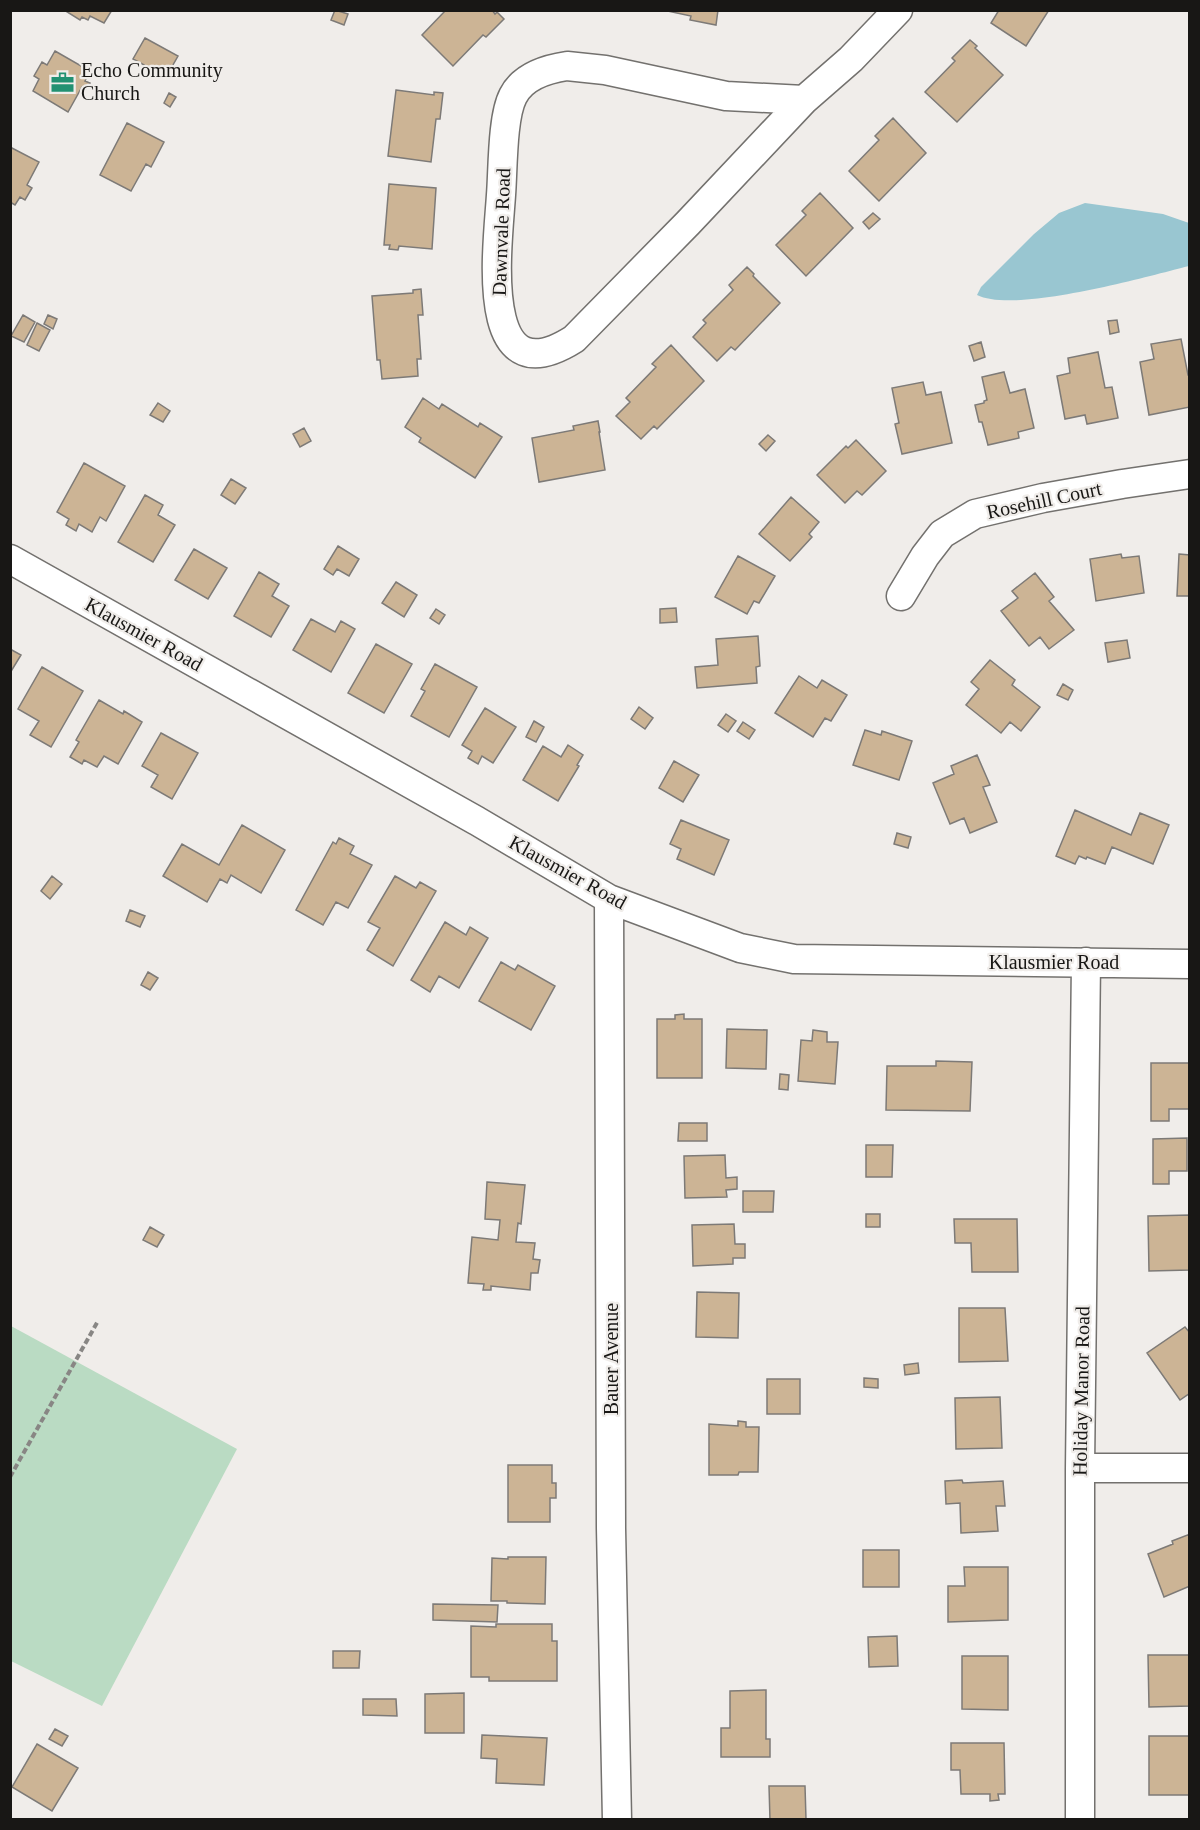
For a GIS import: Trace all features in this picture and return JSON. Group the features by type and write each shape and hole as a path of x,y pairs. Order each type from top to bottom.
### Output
{"street":[{"name":"Dawnvale Road","path":"804,100 726,96 585,67 551,68 524,82 513,96 507,121 496,270 497,303 511,340 521,350 535,353 558,349 574,339 804,100 851,59 897,10"},
{"name":"Rosehill Court","path":"901,596 925,555 942,534 975,514 1043,498 1190,474"},
{"name":"Klausmier Road","path":"10,559 477,821 609,899 740,948 794,959 1190,964"},
{"name":"Bauer Avenue","path":"609,899 611,1528 617,1820"},
{"name":"Holiday Manor Road","path":"1080,1820 1080,1468 1086,962"},
{"path":"1080,1468 1190,1468"}],"path":[{"path":"10,1477 98,1321"}],"green space":[{"path":"11,1326 237,1449 102,1706 11,1661"}],"water":[{"path":"1085,203 1163,214 1189,223 1189,266 1113,285 1049,297 995,300 977,295 981,287 1034,234 1059,213"}],"building":[{"path":"64,10 112,10 104,23 90,16 88,20 82,17 80,20"},
{"path":"335,10 348,14 344,25 331,20"},
{"path":"446,10 492,10 504,19 486,37 483,35 453,66 422,35"},
{"path":"663,10 718,10 716,25 690,20 691,16"},
{"path":"999,10 1049,10 1026,46 991,23"},
{"path":"145,38 178,56 166,77 133,59"},
{"path":"970,40 977,46 975,48 1003,75 957,122 925,92 955,61 952,58"},
{"name":"Echo Community Church","path":"55,51 90,71 85,81 90,83 86,89 82,87 68,112 33,91 39,79 34,76 42,62 47,65"},
{"path":"396,90 434,95 434,92 443,93 440,119 436,119 431,162 388,156"},
{"path":"169,93 176,97 170,107 164,103"},
{"path":"893,118 926,153 879,201 849,171 879,140 875,136"},
{"path":"127,123 164,142 151,167 146,164 131,191 100,175"},
{"path":"10,147 39,162 27,185 32,188 25,200 20,197 15,205 10,202"},
{"path":"389,184 436,188 432,249 399,246 398,250 389,249 390,245 384,245"},
{"path":"820,193 853,228 806,276 776,245 806,215 802,211"},
{"path":"873,213 880,219 869,229 863,222"},
{"path":"747,267 780,303 735,350 731,347 717,361 693,337 706,323 703,320 733,290 729,285"},
{"path":"421,289 423,315 418,315 421,359 417,359 418,376 382,379 380,360 377,360 372,296 413,293 413,290"},
{"path":"23,315 35,322 24,342 11,336"},
{"path":"48,315 57,319 53,329 44,324"},
{"path":"1117,320 1119,332 1110,334 1108,321"},
{"path":"37,323 50,330 39,351 27,345"},
{"path":"1181,339 1188,375 1190,375 1190,407 1149,415 1140,362 1154,359 1151,344"},
{"path":"981,342 985,357 974,361 969,346"},
{"path":"671,345 704,381 657,429 654,426 641,439 616,416 630,402 626,398 656,367 652,364"},
{"path":"1098,352 1105,388 1112,387 1118,418 1087,424 1085,415 1065,419 1057,376 1070,373 1068,358"},
{"path":"1004,372 1010,393 1025,389 1034,428 1018,432 1019,438 988,445 975,405 987,400 982,377"},
{"path":"923,382 926,395 941,392 952,443 902,454 895,424 899,423 892,388"},
{"path":"423,398 439,409 442,404 478,427 480,423 502,437 475,478 419,442 421,438 405,427"},
{"path":"158,403 170,411 163,422 150,415"},
{"path":"598,421 605,470 539,482 532,438 574,430 573,426"},
{"path":"304,428 311,441 300,447 293,434"},
{"path":"768,435 775,441 766,451 759,444"},
{"path":"856,440 886,471 862,495 857,491 845,503 817,475 846,446 848,448"},
{"path":"84,463 125,486 106,521 100,517 92,532 79,524 76,531 66,525 69,519 57,512"},
{"path":"231,479 246,488 235,504 221,495"},
{"path":"145,495 163,505 158,515 175,525 153,562 118,542"},
{"path":"791,497 819,522 809,534 812,537 790,561 759,534"},
{"path":"338,546 359,559 349,576 337,569 333,575 324,569"},
{"path":"194,549 227,568 208,599 175,580"},
{"path":"1121,554 1122,558 1139,556 1144,593 1096,601 1090,559"},
{"path":"1179,554 1190,555 1190,596 1177,596"},
{"path":"738,556 775,576 759,603 754,601 747,614 715,597"},
{"path":"259,572 279,584 272,596 289,606 271,637 234,616"},
{"path":"1035,573 1054,597 1049,601 1074,630 1049,649 1040,637 1029,646 1001,611 1018,598 1012,591"},
{"path":"396,582 417,595 404,617 382,603"},
{"path":"676,608 677,622 660,623 660,609"},
{"path":"436,609 445,615 439,624 430,618"},
{"path":"311,619 335,632 341,621 355,629 331,672 293,650"},
{"path":"758,636 760,666 756,667 757,683 697,688 695,667 718,665 716,639"},
{"path":"1127,640 1130,658 1108,662 1105,643"},
{"path":"376,644 412,664 384,713 348,693"},
{"path":"10,649 21,655 10,673"},
{"path":"990,660 1015,680 1012,685 1040,707 1021,731 1010,722 1001,733 966,705 979,689 971,682"},
{"path":"435,664 477,687 449,737 411,716 425,691 421,689"},
{"path":"42,667 83,691 51,747 30,735 39,721 18,709"},
{"path":"799,676 817,688 822,680 847,695 831,721 825,718 813,737 775,713"},
{"path":"1063,684 1073,690 1068,700 1057,695"},
{"path":"99,700 142,722 118,764 104,756 97,767 84,760 82,764 70,757 79,742 76,740"},
{"path":"639,707 653,718 645,729 631,719"},
{"path":"485,708 516,727 493,763 482,756 478,764 468,758 472,751 462,745"},
{"path":"726,714 736,721 728,732 718,725"},
{"path":"534,721 544,727 536,742 526,737"},
{"path":"743,722 755,730 749,739 737,731"},
{"path":"865,730 881,735 882,731 912,741 899,780 853,765"},
{"path":"161,733 198,753 172,799 151,787 158,775 142,766"},
{"path":"568,745 583,755 558,801 523,780 543,746 561,757"},
{"path":"977,755 990,785 983,787 997,822 970,833 964,818 950,824 933,783 954,774 951,766"},
{"path":"674,761 699,775 683,802 659,788"},
{"path":"1075,810 1131,835 1140,813 1169,825 1153,864 1112,847 1105,864 1079,856 1075,864 1056,856"},
{"path":"681,820 729,840 714,875 677,859 681,849 670,844"},
{"path":"242,825 285,850 261,893 231,875 227,883 220,879 207,902 163,876 182,844 219,865"},
{"path":"897,833 911,837 908,848 894,844"},
{"path":"339,838 354,846 350,854 372,865 348,908 336,902 323,925 296,910 333,842 336,844"},
{"path":"52,876 62,884 50,899 41,891"},
{"path":"395,876 416,888 420,882 436,891 393,966 367,950 380,928 368,922"},
{"path":"130,910 145,916 140,927 126,921"},
{"path":"445,922 466,935 470,927 488,938 459,988 439,976 430,992 411,980"},
{"path":"501,962 515,970 518,965 555,986 531,1030 479,1001"},
{"path":"148,972 158,978 150,990 141,985"},
{"path":"684,1014 684,1019 702,1019 702,1078 657,1078 657,1019 675,1019 675,1015"},
{"path":"727,1029 767,1030 766,1069 726,1068"},
{"path":"813,1030 827,1032 827,1042 838,1042 835,1084 798,1081 801,1040 812,1041"},
{"path":"936,1061 972,1062 970,1111 886,1110 887,1066 936,1066"},
{"path":"1151,1063 1190,1063 1190,1109 1169,1109 1169,1121 1151,1121"},
{"path":"780,1074 789,1075 788,1090 779,1089"},
{"path":"679,1123 707,1123 707,1141 678,1141"},
{"path":"1187,1138 1187,1171 1169,1171 1169,1184 1153,1184 1153,1139"},
{"path":"866,1145 893,1145 892,1177 866,1177"},
{"path":"725,1155 726,1178 737,1177 737,1189 726,1190 727,1197 685,1198 684,1156"},
{"path":"487,1182 525,1185 521,1224 518,1223 516,1242 535,1243 533,1259 540,1260 538,1273 531,1273 530,1290 491,1286 491,1290 483,1290 484,1284 468,1283 472,1237 498,1240 500,1220 485,1219"},
{"path":"743,1191 774,1191 773,1212 743,1212"},
{"path":"866,1214 880,1214 880,1227 866,1227"},
{"path":"1190,1215 1190,1270 1149,1271 1148,1216"},
{"path":"954,1219 1017,1219 1018,1272 972,1272 971,1243 955,1243"},
{"path":"734,1224 735,1244 745,1244 745,1258 733,1258 733,1264 693,1266 692,1225"},
{"path":"150,1227 164,1235 157,1247 143,1240"},
{"path":"697,1292 739,1293 738,1338 696,1337"},
{"path":"959,1308 1005,1308 1008,1361 959,1362"},
{"path":"1185,1327 1190,1333 1190,1393 1180,1400 1147,1353"},
{"path":"918,1363 919,1373 905,1375 904,1365"},
{"path":"864,1378 878,1379 878,1388 864,1387"},
{"path":"767,1379 800,1379 800,1414 767,1414"},
{"path":"1000,1397 1002,1448 956,1449 955,1398"},
{"path":"738,1421 746,1422 746,1427 759,1427 758,1472 709,1475 709,1424 738,1426"},
{"path":"508,1465 552,1465 552,1483 556,1483 556,1498 550,1498 550,1522 508,1522"},
{"path":"962,1480 963,1483 1003,1481 1005,1506 996,1506 998,1531 961,1533 960,1503 946,1504 945,1481"},
{"path":"1190,1534 1190,1586 1164,1597 1148,1554"},
{"path":"863,1550 899,1550 899,1587 863,1587"},
{"path":"508,1557 546,1557 545,1604 491,1601 492,1558 508,1559"},
{"path":"964,1567 1008,1567 1008,1620 948,1622 948,1586 965,1586"},
{"path":"433,1604 498,1605 497,1622 433,1620"},
{"path":"496,1624 552,1624 552,1641 557,1641 557,1681 489,1681 489,1677 471,1677 471,1626 496,1627"},
{"path":"897,1636 898,1666 869,1667 868,1637"},
{"path":"333,1651 360,1651 359,1668 333,1668"},
{"path":"1148,1655 1190,1655 1190,1706 1149,1707"},
{"path":"962,1656 1008,1656 1008,1710 962,1709"},
{"path":"766,1690 766,1739 770,1739 770,1757 721,1757 721,1728 730,1728 730,1691"},
{"path":"464,1693 464,1733 425,1733 425,1694"},
{"path":"363,1699 396,1699 397,1716 363,1715"},
{"path":"55,1729 68,1736 62,1746 49,1739"},
{"path":"482,1735 547,1738 544,1785 496,1783 497,1759 481,1758"},
{"path":"1149,1736 1190,1736 1190,1795 1149,1795"},
{"path":"951,1743 1004,1743 1005,1794 998,1794 999,1800 990,1801 990,1794 961,1794 960,1770 951,1770"},
{"path":"37,1744 78,1768 52,1811 12,1787"},
{"path":"769,1786 805,1786 806,1819 770,1820"}],"place":[{"name":"Echo Community Church","path":"63,82"}]}
